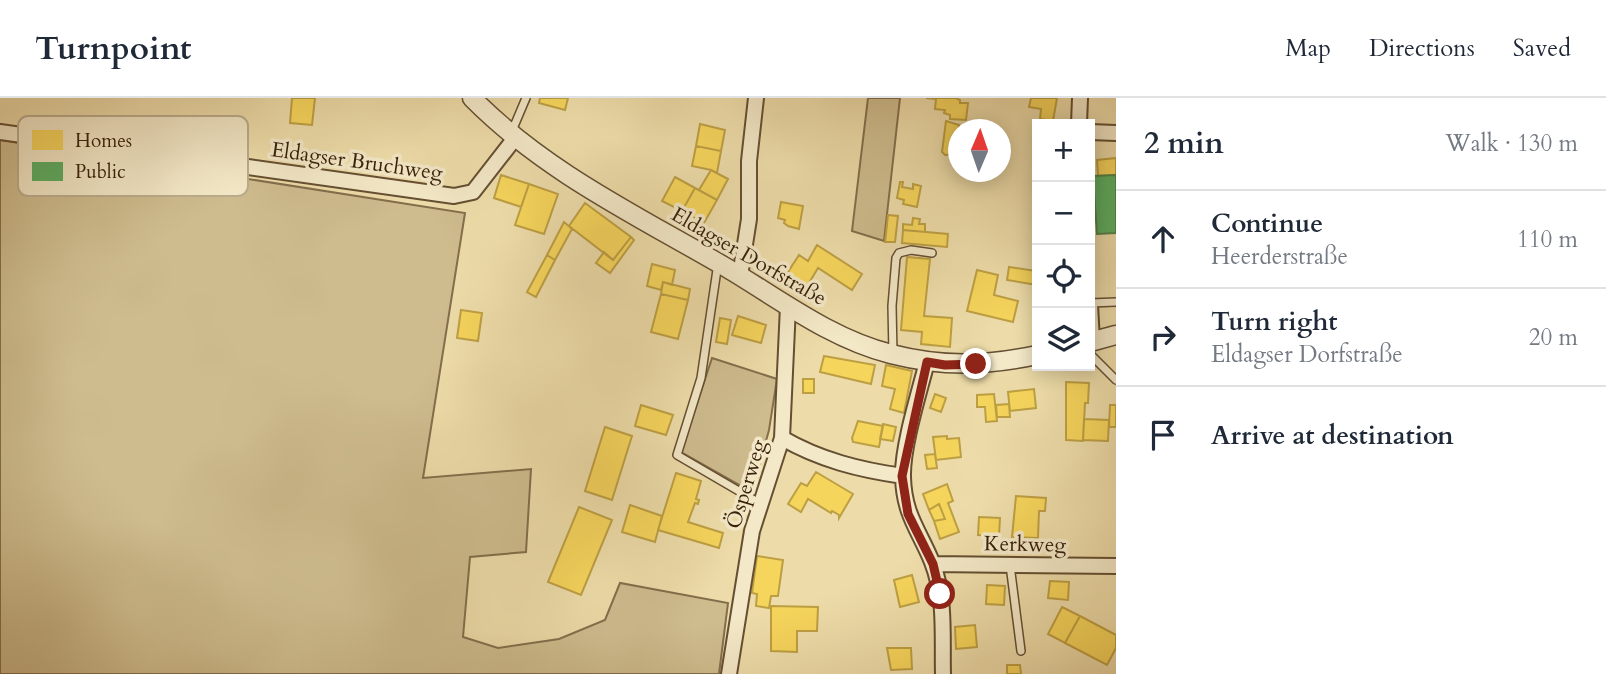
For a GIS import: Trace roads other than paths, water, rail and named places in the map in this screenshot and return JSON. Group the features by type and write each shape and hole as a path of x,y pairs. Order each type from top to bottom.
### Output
{"street":[{"name":"Eldagser Dorfstraße","path":"472,98 513,137 575,180 788,306 853,341 893,355 962,365 1032,356"},
{"path":"740,276 749,219 748,161 755,98"},
{"path":"1079,119 1080,98"},
{"name":"Eldagser Bruchweg","path":"0,132 18,135"},
{"path":"1095,132 1116,133"},
{"name":"Eldagser Bruchweg","path":"248,167 454,196 473,192 513,137"},
{"name":"Ösperweg","path":"729,674 752,531 782,438 788,306"},
{"path":"1095,344 1116,335"},
{"path":"927,362 902,476 908,514 933,564 940,594 943,674"},
{"path":"782,438 805,452 863,470 902,476"},
{"name":"Kerkweg","path":"933,564 1116,566"}],"lane":[{"path":"513,137 526,98"},
{"path":"893,355 892,306 898,254 906,250 932,253"},
{"path":"718,263 701,378 677,455 761,504"},
{"path":"1095,304 1116,302"},
{"path":"1095,351 1116,380"},
{"path":"1010,564 1021,651"}]}
